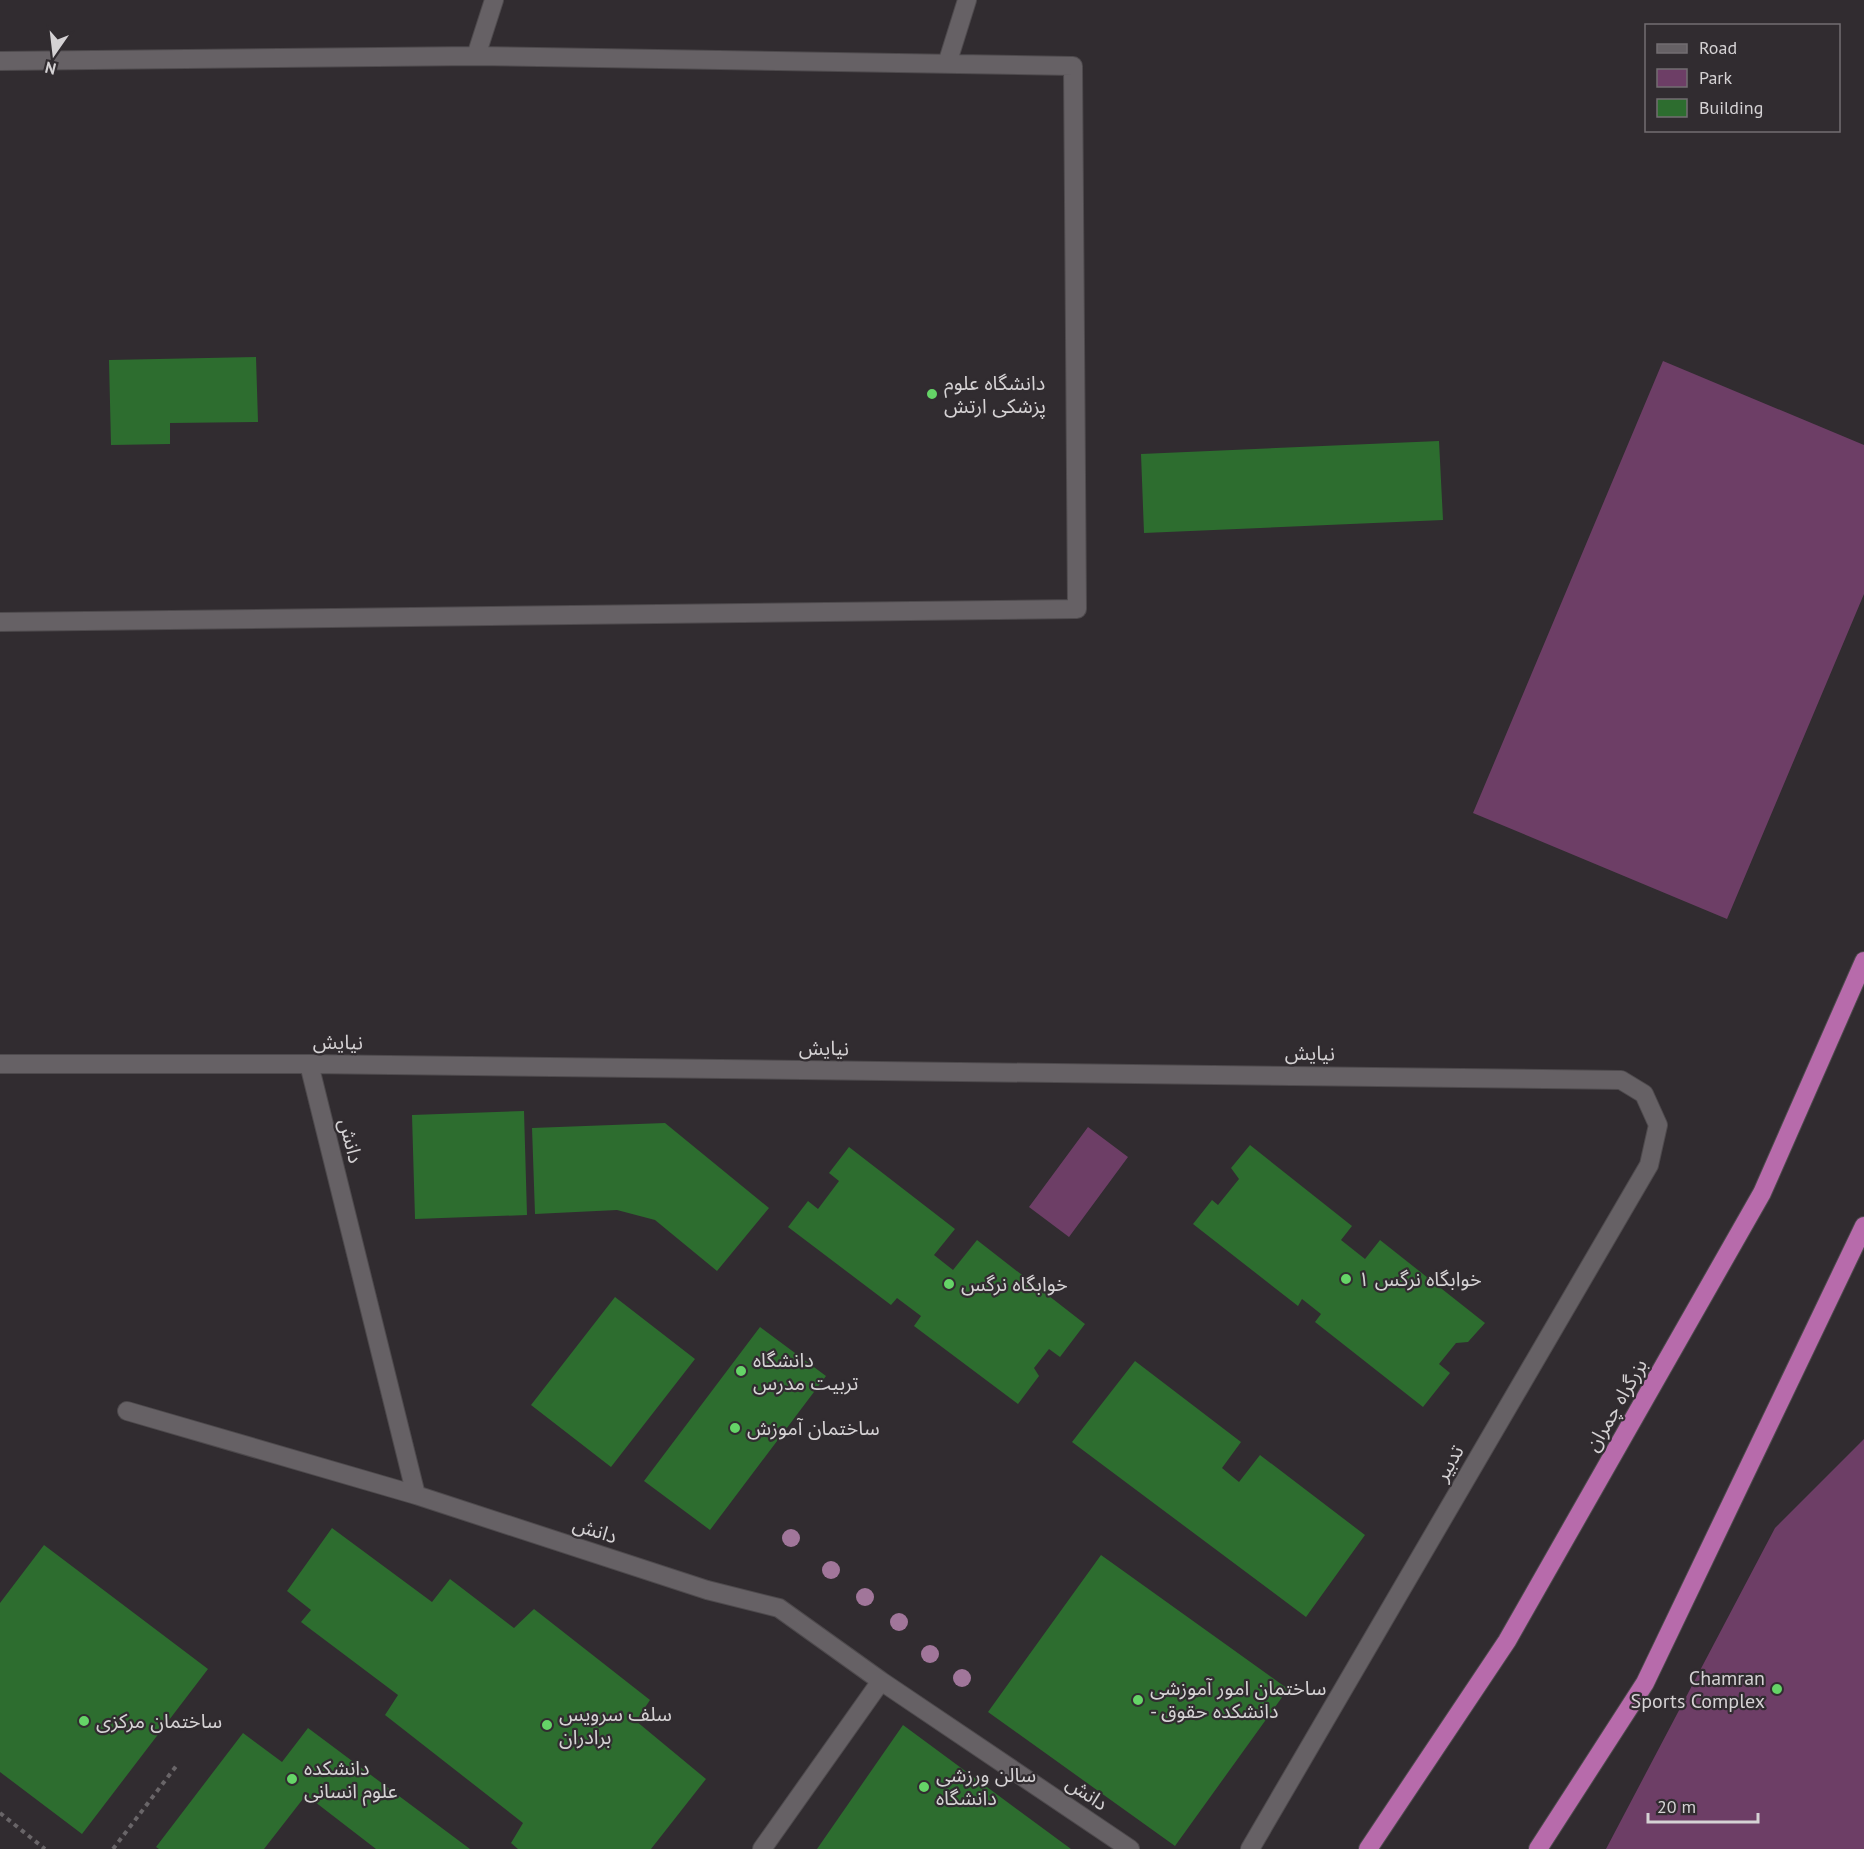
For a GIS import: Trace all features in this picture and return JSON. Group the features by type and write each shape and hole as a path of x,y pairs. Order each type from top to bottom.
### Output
{"highway":[{"name":"بزرگراه چمران","path":"1368,1849 1507,1641 1762,1193 1864,961"},
{"path":"1538,1849 1645,1683 1864,1226"}],"street":[{"path":"476,56 494,0"},
{"path":"948,64 967,0"},
{"path":"0,61 476,56 1073,66 1077,609 0,622"},
{"name":"نیایش","path":"0,1064 309,1064 1621,1080 1644,1094"},
{"name":"دانش","path":"309,1064 416,1495 707,1590 779,1608 881,1681 1130,1849"},
{"name":"تدبیر","path":"1250,1849 1649,1165 1658,1125 1644,1094"},
{"path":"127,1411 416,1495"},
{"path":"762,1849 881,1681"}],"path":[{"path":"112,1849 177,1765"},
{"path":"0,1813 45,1849"}],"green space":[{"path":"1663,361 1864,445 1864,594 1727,919 1473,813"},
{"path":"1088,1127 1128,1157 1069,1237 1029,1207"},
{"name":"Chamran Sports Complex","path":"1864,1439 1864,1849 1606,1849 1775,1528"}],"building":[{"path":"256,357 258,422 170,423 170,444 111,445 109,360"},
{"path":"1439,441 1443,520 1144,533 1141,454"},
{"path":"524,1111 527,1215 415,1219 412,1115"},
{"path":"665,1123 769,1208 717,1271 655,1220 617,1210 535,1214 532,1128"},
{"name":"خوابگاه نرگس ۱","path":"1250,1145 1352,1226 1341,1240 1365,1259 1380,1240 1485,1323 1468,1342 1456,1343 1439,1364 1450,1373 1423,1407 1315,1322 1321,1314 1302,1299 1298,1306 1193,1224 1212,1200 1218,1205 1239,1179 1231,1168"},
{"name":"خوابگاه نرگس","path":"849,1147 955,1229 934,1255 953,1270 977,1240 1085,1324 1060,1357 1049,1349 1034,1368 1039,1376 1018,1404 914,1326 921,1316 897,1298 891,1305 788,1227 808,1201 818,1209 839,1181 829,1173"},
{"path":"615,1297 695,1359 611,1467 531,1405"},
{"name":"ساختمان آموزش","path":"760,1327 826,1376 710,1530 644,1481"},
{"path":"1135,1361 1241,1442 1222,1468 1239,1482 1260,1455 1365,1535 1306,1617 1072,1442"},
{"path":"332,1528 432,1602 450,1579 514,1628 534,1609 650,1700 636,1721 706,1779 651,1849 518,1849 511,1843 523,1823 385,1715 398,1695 301,1622 311,1610 287,1591"},
{"name":"ساختمان مرکزی","path":"44,1545 208,1669 82,1834 0,1772 0,1603"},
{"name":"ساختمان امور آموزشی - دانشکده حقوق","path":"1101,1555 1288,1689 1175,1846 988,1712"},
{"name":"سالن ورزشی دانشگاه","path":"903,1725 1071,1849 817,1849"},
{"name":"دانشکده علوم انسانی","path":"308,1728 470,1849 376,1849 306,1795 264,1849 159,1849 156,1847 243,1733 282,1762"}],"place":[{"name":"دانشگاه علوم پزشکی ارتش","path":"932,394"},
{"name":"خوابگاه نرگس ۱","path":"1346,1279"},
{"name":"خوابگاه نرگس","path":"949,1284"},
{"name":"دانشگاه تربیت مدرس","path":"741,1371"},
{"name":"ساختمان آموزش","path":"735,1428"},
{"name":"Chamran Sports Complex","path":"1777,1689"},
{"name":"ساختمان امور آموزشی - دانشکده حقوق","path":"1138,1700"},
{"name":"ساختمان مرکزی","path":"84,1721"},
{"name":"سلف سرویس برادران","path":"547,1725"},
{"name":"دانشکده علوم انسانی","path":"292,1779"},
{"name":"سالن ورزشی دانشگاه","path":"924,1787"}]}
